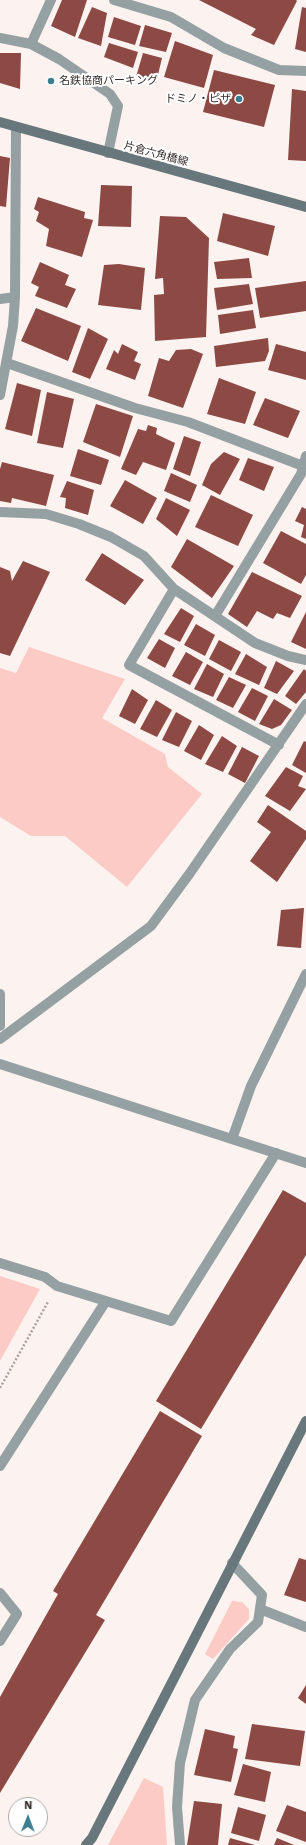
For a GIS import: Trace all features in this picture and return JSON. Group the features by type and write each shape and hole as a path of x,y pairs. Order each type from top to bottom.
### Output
{"street":[{"path":"31,44 51,0"},
{"path":"114,0 171,17 224,48 278,70 306,71"},
{"path":"0,38 31,44 59,59 110,94 118,106 108,153"},
{"name":"片倉六角橋線","path":"0,122 306,207"},
{"path":"0,395 14,326 16,127"},
{"path":"0,299 15,298"},
{"path":"7,363 135,408 188,422 305,461 301,474 215,616"},
{"path":"0,512 46,514 79,524 111,537 144,556 174,589 255,643 288,656 306,660"},
{"path":"174,589 129,665 279,745"},
{"path":"0,1039 151,926 279,745 306,704"},
{"path":"232,1139 251,1086 306,974"},
{"path":"0,994 0,1026"},
{"path":"0,1064 306,1163"},
{"path":"0,1263 45,1277 57,1286 171,1321 276,1154"},
{"path":"0,1466 106,1301"},
{"path":"86,1845 92,1838 306,1421"},
{"path":"180,1845 177,1807 180,1762 195,1700 230,1649 258,1622 262,1595 232,1563"},
{"path":"0,1593 17,1614 0,1641"},
{"path":"260,1609 306,1627"}],"path":[{"path":"0,1388 57,1286"}],"shaded area":[{"path":"29,647 125,679 102,718 165,754 168,767 202,794 127,887 65,836 31,836 0,817 0,668 16,673"},
{"path":"0,1276 40,1289 0,1361"},
{"path":"232,1601 242,1602 249,1609 249,1619 213,1659 205,1654"},
{"path":"144,1778 163,1787 167,1845 108,1845"}],"building":[{"path":"62,0 87,0 75,37 51,26"},
{"path":"199,0 297,1 274,45 251,35 256,29"},
{"path":"92,7 107,13 101,46 78,38"},
{"path":"302,7 306,8 306,52 295,49"},
{"path":"114,17 141,26 135,45 108,37"},
{"path":"145,25 172,33 166,52 139,46"},
{"path":"175,41 213,55 204,88 164,77"},
{"path":"109,43 138,52 133,68 104,57"},
{"path":"0,53 21,53 20,89 0,83"},
{"path":"143,53 162,58 156,83 136,77"},
{"name":"ドミノ・ピザ","path":"214,70 275,85 264,127 203,112"},
{"path":"292,89 306,91 306,161 288,160"},
{"path":"0,156 10,158 6,207 0,206"},
{"path":"101,185 132,186 131,227 98,226"},
{"path":"38,197 85,212 84,218 93,220 82,257 46,246 49,229 36,221 39,212 34,209"},
{"path":"223,213 275,226 268,256 217,241"},
{"path":"160,216 186,217 209,238 206,337 155,341 154,295 164,294 163,278 155,279"},
{"path":"249,258 252,278 217,279 214,262"},
{"path":"40,262 69,275 65,285 76,289 67,308 35,296 39,287 31,283"},
{"path":"119,264 145,268 141,310 98,305 104,265"},
{"path":"306,281 306,311 260,318 255,288"},
{"path":"249,284 253,304 217,310 214,288"},
{"path":"36,308 81,326 68,361 21,341"},
{"path":"253,310 256,328 220,334 218,315"},
{"path":"88,328 108,339 90,379 72,372"},
{"path":"268,338 269,351 265,361 216,367 214,346"},
{"path":"122,344 138,352 134,361 141,364 135,380 106,369 114,350 118,354"},
{"path":"276,344 306,352 306,380 268,370"},
{"path":"191,349 203,354 183,408 148,396 159,358 169,361 176,350"},
{"path":"219,378 256,392 245,424 207,414"},
{"path":"17,383 41,390 32,436 5,429"},
{"path":"47,392 74,399 63,448 37,443"},
{"path":"265,398 300,411 288,438 253,425"},
{"path":"96,404 133,416 120,457 83,442"},
{"path":"148,425 157,428 156,434 175,443 166,470 143,462 136,475 121,469 138,429 146,431"},
{"path":"184,436 201,442 190,476 173,469"},
{"path":"78,449 109,460 101,485 70,476"},
{"path":"224,452 240,459 220,495 202,485 211,464"},
{"path":"248,458 274,467 264,491 239,480"},
{"path":"2,462 54,475 46,506 12,498 11,503 0,501 0,469"},
{"path":"171,473 197,485 190,502 164,491"},
{"path":"125,480 157,498 143,524 110,506"},
{"path":"67,481 94,490 88,515 65,508 66,498 60,497"},
{"path":"211,495 253,515 238,546 195,527"},
{"path":"166,498 190,510 177,536 156,519"},
{"path":"302,507 306,509 306,539 301,537 304,525 295,521"},
{"path":"281,531 306,544 306,575 301,584 263,563"},
{"path":"187,539 234,566 212,598 171,567"},
{"path":"102,553 144,580 125,605 85,580"},
{"path":"23,561 50,572 10,656 0,653 0,567 10,571 12,581"},
{"path":"252,572 302,596 290,618 277,613 273,619 257,611 247,627 228,614"},
{"path":"181,608 194,616 180,642 164,634"},
{"path":"306,612 306,649 291,642"},
{"path":"196,624 215,635 205,656 184,645"},
{"path":"159,639 175,648 165,668 147,658"},
{"path":"219,640 241,652 231,671 209,659"},
{"path":"186,652 203,662 190,685 172,676"},
{"path":"246,654 267,667 259,685 235,674"},
{"path":"276,661 294,671 277,694 264,688"},
{"path":"207,664 224,674 213,697 194,689"},
{"path":"304,669 306,671 306,692 296,704 285,696"},
{"path":"229,677 246,685 233,708 216,700"},
{"path":"252,688 268,696 255,721 238,712"},
{"path":"132,689 148,700 135,724 119,716"},
{"path":"274,699 292,710 281,725 272,729 259,724"},
{"path":"156,700 172,710 157,737 140,729"},
{"path":"176,712 192,721 179,747 162,740"},
{"path":"199,725 214,735 201,760 184,751"},
{"path":"222,736 237,746 223,772 205,764"},
{"path":"304,741 306,742 306,773 292,765"},
{"path":"242,747 259,756 245,783 228,774"},
{"path":"286,767 303,776 298,786 306,789 290,811 265,796"},
{"path":"268,805 306,831 306,839 277,882 250,861 271,832 257,822"},
{"path":"304,908 301,948 277,946 281,910"},
{"path":"283,1190 306,1203 306,1255 201,1429 156,1401"},
{"path":"160,1411 202,1436 96,1615 105,1620 0,1793 0,1697 58,1594 53,1591"},
{"path":"299,1558 306,1560 306,1602 284,1595"},
{"path":"306,1685 306,1704 298,1698"},
{"path":"252,1724 305,1731 300,1766 245,1759"},
{"path":"205,1729 235,1736 233,1748 238,1749 231,1782 194,1775"},
{"path":"243,1764 271,1772 265,1802 234,1795"},
{"path":"194,1801 222,1804 218,1845 187,1845"},
{"path":"287,1805 306,1812 306,1842 276,1831"},
{"path":"238,1807 266,1815 259,1841 231,1833"},
{"path":"230,1838 255,1845 228,1845"},
{"path":"277,1838 294,1845 274,1845"}],"place":[{"name":"名鉄協商パーキング","path":"51,81"},
{"name":"ドミノ・ピザ","path":"239,99"}]}
